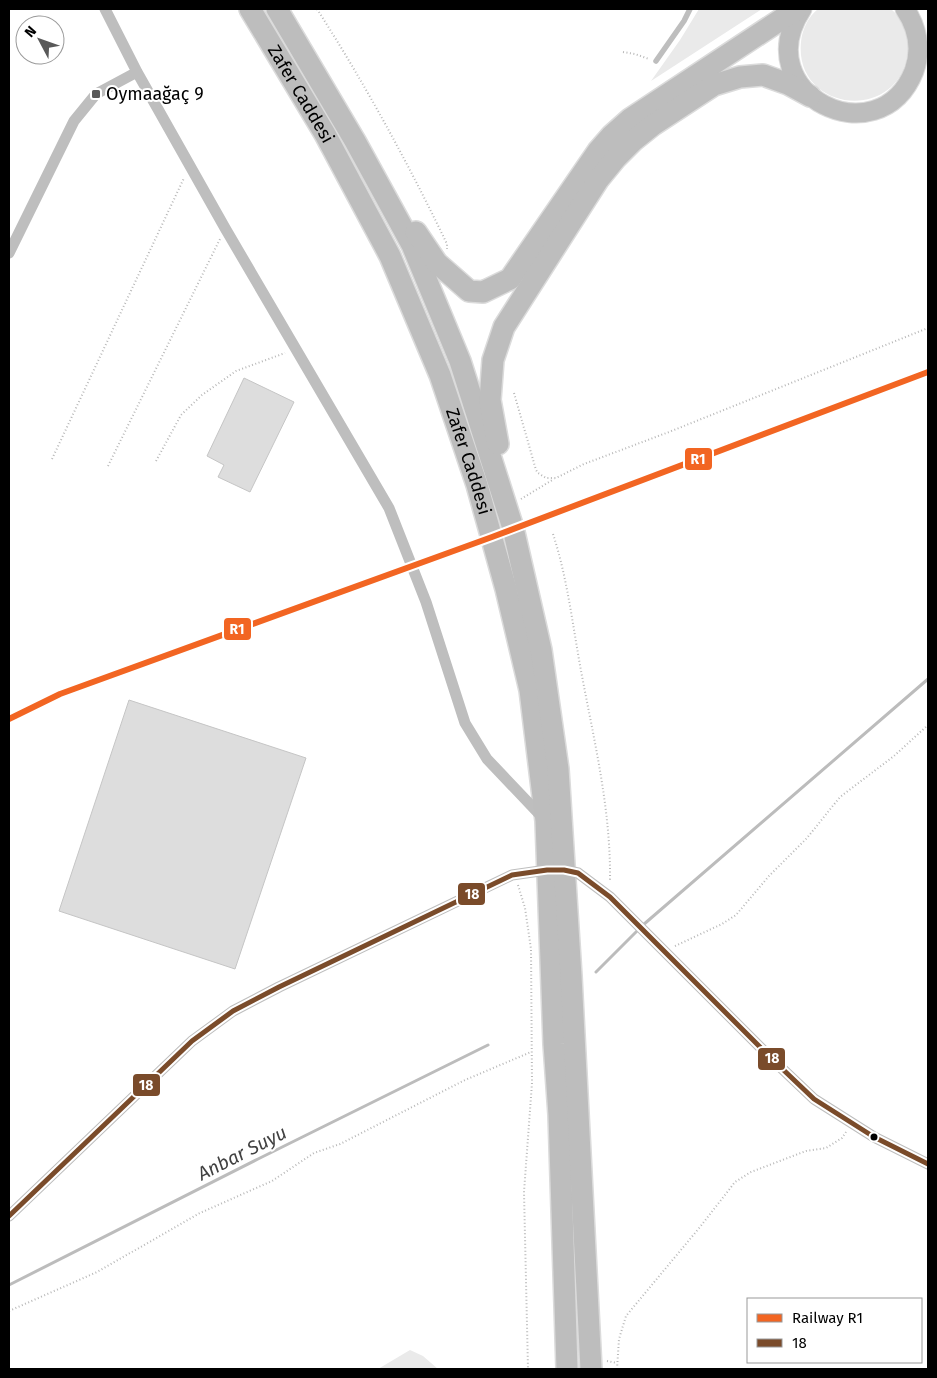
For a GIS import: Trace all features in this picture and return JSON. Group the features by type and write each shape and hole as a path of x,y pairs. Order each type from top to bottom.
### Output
{"highway":[{"name":"Zafer Caddesi","path":"250,9 325,134 390,256 440,375 477,485 506,589 530,690 546,821 571,976 591,1369"},
{"name":"Zafer Caddesi","path":"277,9 355,141 412,245 460,361 513,528 541,650 558,769 552,985 559,1115 567,1369"},
{"path":"355,141 437,263 469,291 483,292 510,279 578,176 612,134 630,119 797,9"},
{"path":"493,465 499,451 490,400 492,360 504,327 598,180 616,158 652,125 714,85 740,77 763,75 788,84 810,96"}],"main road":[{"path":"802,9 792,28 788,49 789,60 794,75 802,88 818,103 833,110 848,113 870,111 884,105 928,68"},
{"path":"905,9 915,18 917,58 913,73 905,87"}],"street":[{"path":"105,9 137,72 225,228 389,508 426,602 466,723 487,759 546,821"},
{"path":"9,253 74,122 96,94 137,72"},
{"path":"9,1216 192,1041 233,1011 288,982 512,875 555,870 578,873 610,897 814,1099 874,1137 928,1164"}],"lane":[{"path":"656,61 684,21 690,9"}],"path":[{"path":"317,9 396,142 447,244 448,252"},
{"path":"624,52 656,61"},
{"path":"52,460 190,166"},
{"path":"108,466 225,228"},
{"path":"506,508 556,478 584,464 928,328"},
{"path":"156,461 181,415 202,395 236,371 296,350"},
{"path":"514,393 536,470 546,478 556,478"},
{"path":"554,534 561,558 601,770 608,828 610,897"},
{"path":"664,951 722,924 736,915 769,876 807,838 840,797 894,756 928,725"},
{"path":"512,875 516,879 525,908 531,949 532,1083 524,1192 528,1369"},
{"path":"9,1312 97,1272 200,1213 272,1181 314,1153 340,1144 465,1080 531,1052"},
{"path":"617,1369 618,1339 626,1316 700,1228 735,1182 751,1172 806,1151 826,1148 842,1138 852,1124"}],"shaded area":[{"path":"699,9 762,9 651,81 680,40"},
{"path":"818,9 891,9 900,19 906,31 907,57 898,78 884,92 866,100 846,100 828,94 813,82 803,65 801,42 806,24"},
{"path":"410,1350 423,1356 438,1369 378,1369"}],"building":[{"path":"244,378 294,402 250,492 218,477 224,465 207,456"},
{"path":"129,700 306,758 235,969 59,911"}],"waterway":[{"path":"643,925 928,679"},
{"path":"596,972 638,930"},
{"name":"Anbar Suyu","path":"9,1285 488,1045"}],"rail line":[{"name":"R1","path":"9,719 60,694 492,537 928,372"}],"transit line":[{"name":"18","path":"9,1216 192,1041 233,1011 512,875 547,870 564,870 578,873 610,897 814,1099 874,1137 928,1164"}],"place":[{"name":"Oymaağaç 9","path":"96,94"}]}
